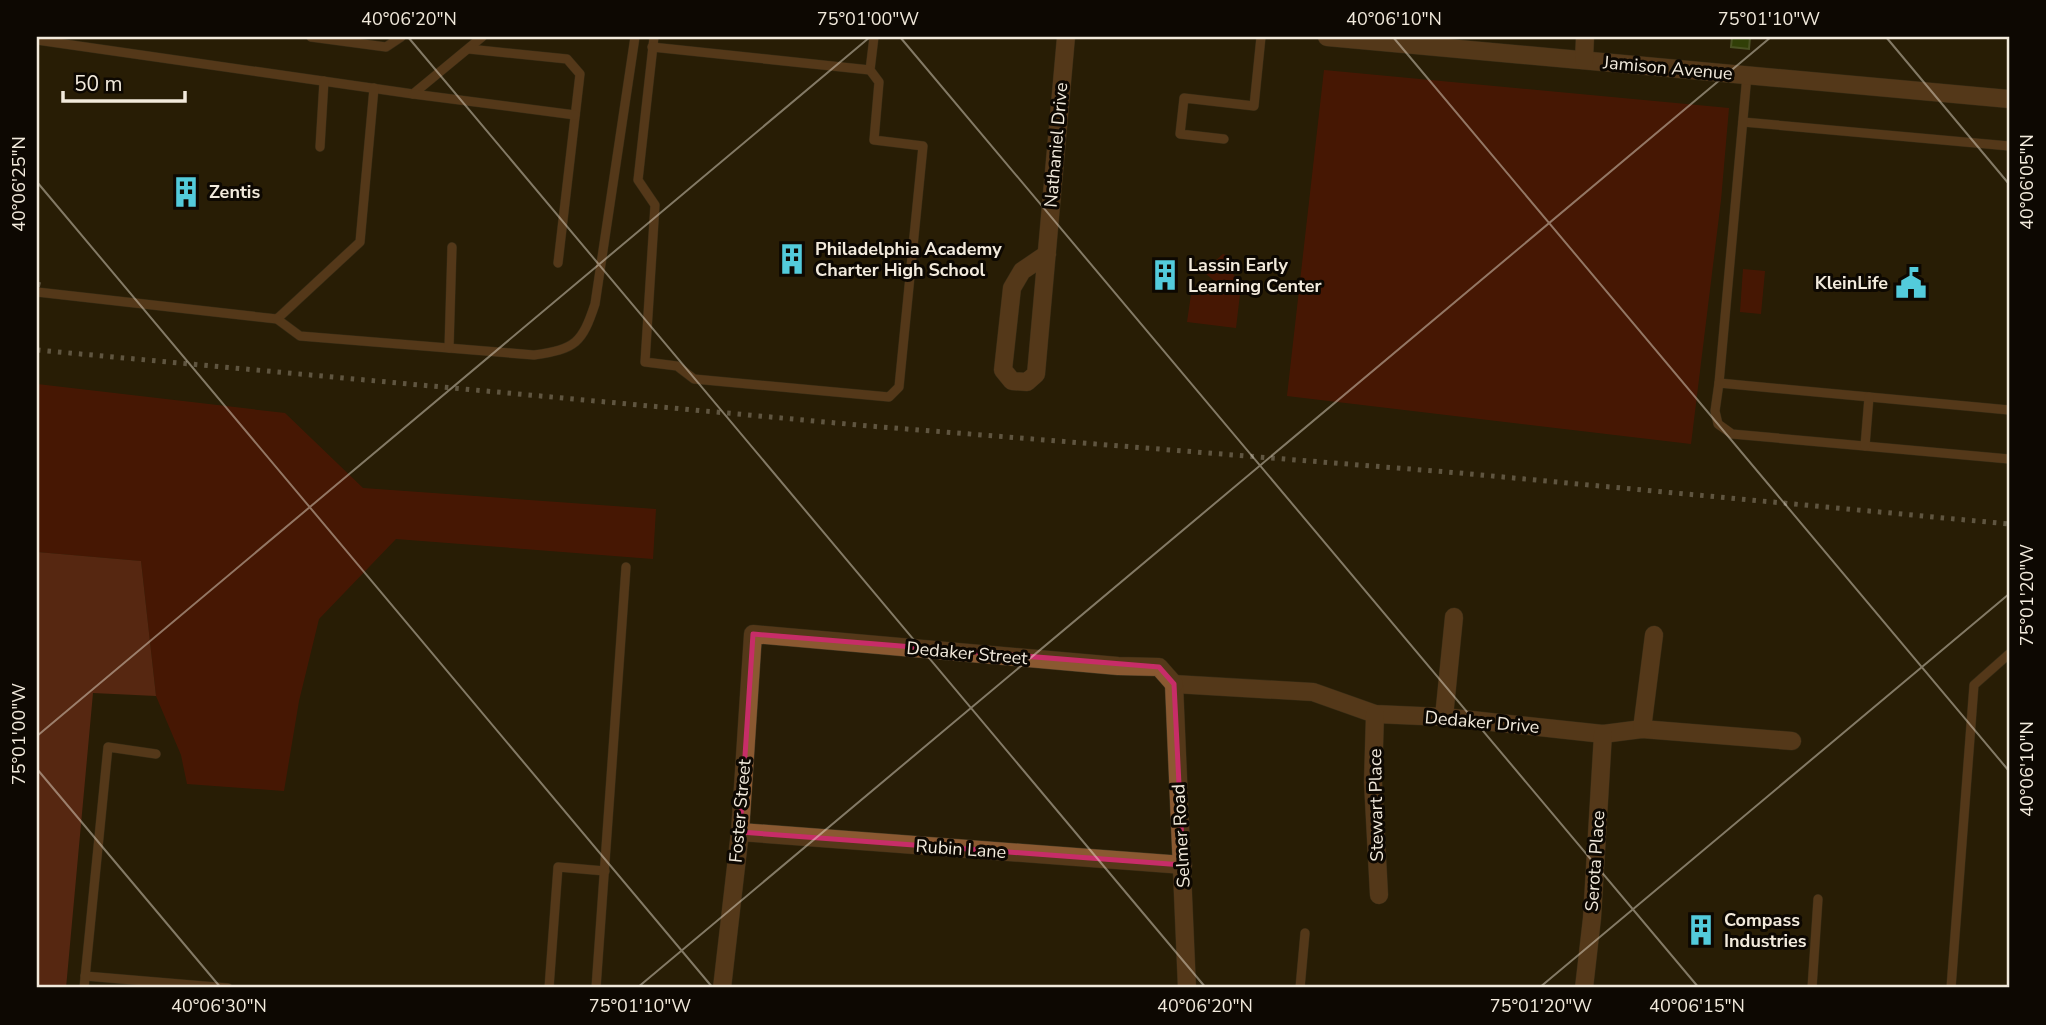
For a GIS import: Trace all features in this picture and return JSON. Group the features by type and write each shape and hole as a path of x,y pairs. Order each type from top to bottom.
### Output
{"street":[{"name":"Nathaniel Drive","path":"1047,254 1022,271 1012,288 1003,370 1012,381 1027,382 1036,374 1047,254 1066,37"},
{"name":"Jamison Avenue","path":"1327,37 2009,99"},
{"path":"1584,60 1585,37"},
{"path":"1444,718 1454,617"},
{"name":"Dedaker Street","path":"752,634 1118,666 1159,667 1174,684"},
{"name":"Foster Street","path":"722,988 740,832 752,634"},
{"path":"1642,729 1654,635"},
{"name":"Dedaker Drive","path":"1174,684 1313,692 1376,714 1603,734 1642,729 1792,741"},
{"name":"Selmer Road","path":"1174,684 1187,988"},
{"name":"Stewart Place","path":"1376,714 1373,782 1379,895"},
{"name":"Serota Place","path":"1584,988 1592,918 1603,734"},
{"name":"Rubin Lane","path":"740,832 1183,865"}],"lane":[{"path":"311,37 386,47 401,37"},
{"path":"413,94 482,37"},
{"path":"37,292 277,319 300,336 534,355 556,352 578,342 587,329 595,304 635,37"},
{"path":"870,70 653,42 638,180 655,205 645,362 677,366 694,379 889,397 899,387 923,146 874,140 879,82 870,70 874,37"},
{"path":"1224,139 1180,134 1184,98 1254,106 1261,37"},
{"path":"37,40 575,115"},
{"path":"469,49 567,59 580,74 558,263"},
{"path":"1747,75 1715,411 1718,424 1732,435 2009,459"},
{"path":"320,148 324,81"},
{"path":"277,319 360,242 374,88"},
{"path":"1743,122 2009,146"},
{"path":"449,348 452,247"},
{"path":"1719,383 2009,410"},
{"path":"1865,446 1869,397"},
{"path":"596,988 626,567"},
{"path":"1951,988 1974,685 2009,654"},
{"path":"84,988 108,747 156,754"},
{"path":"549,988 558,867 605,871"},
{"path":"1811,988 1818,899"},
{"path":"1300,988 1305,933"},
{"path":"85,976 228,988"}],"highlighted area":[{"path":"753,634 1159,667 1174,684 1183,865 740,832"}],"shaded area":[{"path":"1732,37 1750,37 1749,49 1731,47"},
{"path":"1324,70 1729,108 1721,200 1691,444 1287,396"},
{"path":"1223,254 1231,257 1229,270 1241,282 1238,288 1221,286 1206,274 1206,269"},
{"path":"1743,269 1765,271 1761,314 1740,312"},
{"path":"1192,288 1240,294 1236,328 1187,322"},
{"path":"37,384 285,413 363,488 656,509 653,559 396,539 319,619 299,701 284,791 187,784 181,755 156,696 141,561 37,552"},
{"path":"37,552 141,561 156,696 93,693 66,988 37,988"}],"railway":[{"path":"37,284 41,285"},
{"path":"37,350 869,426 1460,473 2009,524"}],"place":[{"name":"Zentis","path":"186,192"},
{"name":"Philadelphia Academy Charter High School","path":"792,259"},
{"name":"Lassin Early Learning Center","path":"1165,275"},
{"name":"KleinLife","path":"1911,283"},
{"name":"Compass Industries","path":"1701,930"}]}
